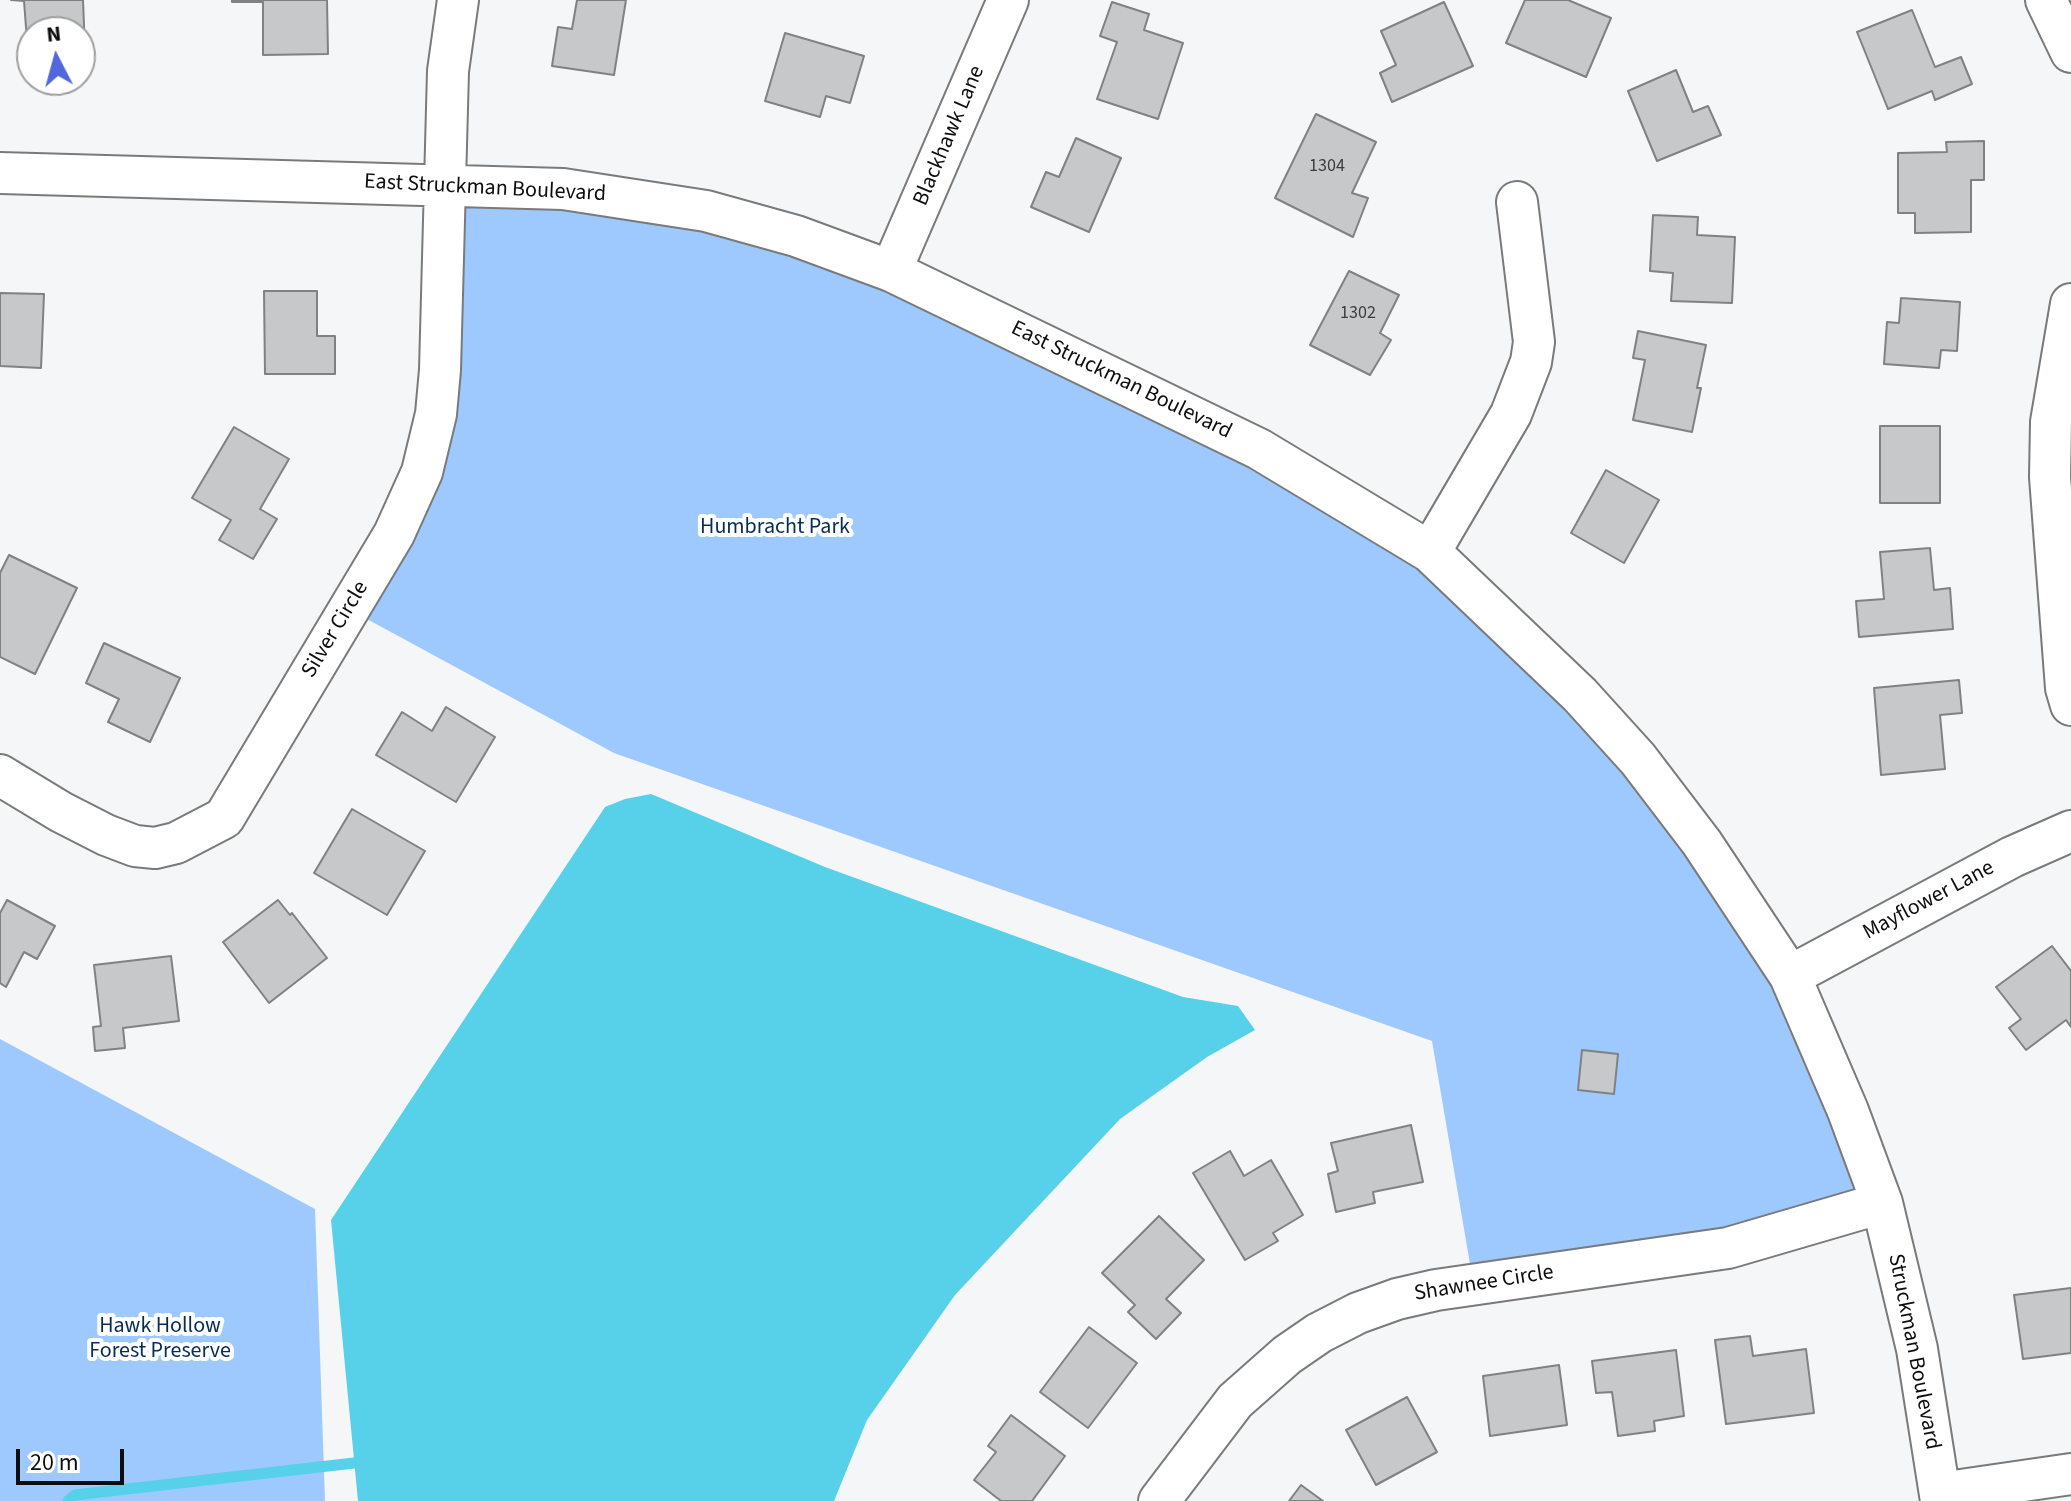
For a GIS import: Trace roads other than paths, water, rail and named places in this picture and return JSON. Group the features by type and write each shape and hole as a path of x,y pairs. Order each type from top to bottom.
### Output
{"street":[{"name":"Silver Circle","path":"0,775 61,812 135,846 155,848 176,843 224,818 394,534 422,472 436,414 440,370 448,71 458,0"},
{"name":"Blackhawk Lane","path":"891,271 1008,0"},
{"path":"2046,0 2071,52"},
{"name":"East Struckman Boulevard","path":"0,173 563,189 706,211 796,236 891,271 1259,449 1430,552 1580,695 1638,759 1702,843 1790,976 1848,1111 1882,1203"},
{"path":"1430,552 1511,414 1531,362 1534,342 1517,202"},
{"path":"2071,304 2051,422 2050,477 2066,688 2071,705"},
{"name":"Mayflower Lane","path":"1790,976 2012,857 2071,831"},
{"name":"Struckman Boulevard","path":"1882,1203 1917,1349 1941,1497"},
{"name":"Shawnee Circle","path":"1159,1501 1235,1401 1287,1355 1319,1333 1358,1313 1436,1290 1728,1248 1882,1203"},
{"path":"1941,1497 2071,1474"}],"waterway":[{"path":"68,1501 75,1495 354,1463"}],"park label":[{"name":"Humbracht Park","path":"775,528"},
{"name":"Hawk Hollow Forest Preserve","path":"160,1340"}]}
